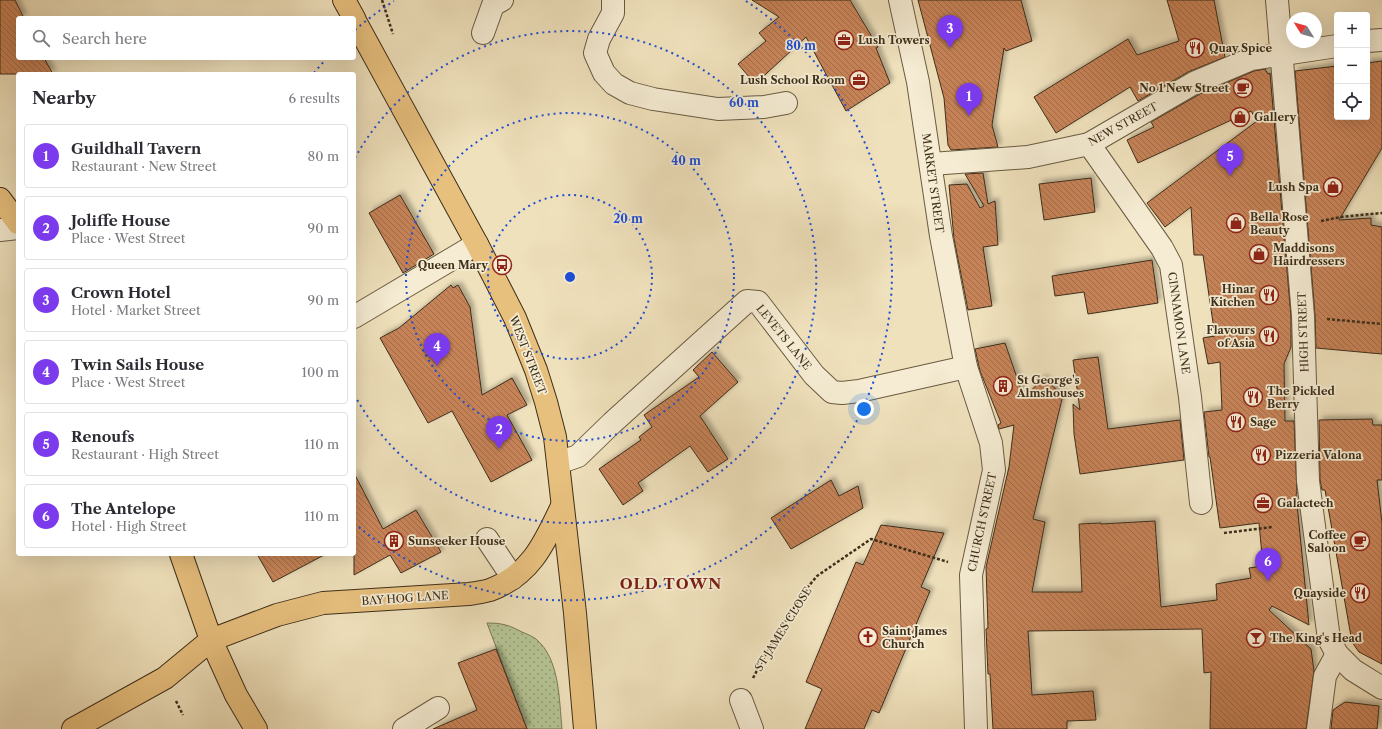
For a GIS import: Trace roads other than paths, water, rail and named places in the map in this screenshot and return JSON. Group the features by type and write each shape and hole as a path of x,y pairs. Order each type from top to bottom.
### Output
{"highway":[{"name":"WEST STREET","path":"344,0 353,16"},
{"name":"WEST STREET","path":"356,22 477,244 515,318 536,370 550,416 558,463 585,729"},
{"path":"0,199 16,220"},
{"name":"BAY HOG LANE","path":"73,729 165,678 211,640 277,615 323,603 469,594 489,590 504,584 527,567 544,544 562,506"},
{"path":"182,556 211,640 236,695 256,729"}],"street":[{"path":"483,33 493,5 502,0"},
{"path":"613,0 613,12 599,38 595,53 604,73 614,84 630,93 653,99 718,109 764,107 786,102"},
{"name":"MARKET STREET","path":"900,0 918,82 940,230 966,367"},
{"name":"HIGH STREET","path":"1277,0 1303,316 1308,481 1329,639 1337,654 1354,670 1382,688"},
{"path":"1370,41 1382,40"},
{"name":"NEW STREET","path":"931,164 1028,157 1089,144 1194,83 1251,59 1334,46"},
{"name":"CINNAMON LANE","path":"1089,144 1162,248 1171,265 1190,397 1201,503"},
{"path":"0,230 16,228"},
{"path":"356,316 477,244"},
{"name":"LEVETS LANE","path":"558,463 578,456 612,423 748,301 758,302 814,375 832,392 842,393 859,391 966,367"},
{"name":"CHURCH STREET","path":"966,367 991,443 994,470 971,575 976,729"},
{"path":"487,539 513,578"},
{"path":"1318,729 1325,676 1337,654"},
{"path":"742,700 752,729"},
{"path":"404,729 438,708"}],"place":[{"name":"Lush Towers","path":"844,40"},
{"name":"Crown Hotel","path":"950,48"},
{"name":"Quay Spice","path":"1195,48"},
{"name":"Lush School Room","path":"859,80"},
{"name":"No 1 New Street","path":"1243,88"},
{"name":"Guildhall Tavern","path":"969,116"},
{"name":"Gallery","path":"1240,117"},
{"name":"Renoufs","path":"1230,176"},
{"name":"Lush Spa","path":"1333,187"},
{"name":"Bella Rose Beauty","path":"1236,223"},
{"name":"Maddisons Hairdressers","path":"1259,254"},
{"name":"Queen Mary","path":"502,265"},
{"name":"Hinar Kitchen","path":"1269,295"},
{"name":"Flavours of Asia","path":"1269,336"},
{"name":"Twin Sails House","path":"437,366"},
{"name":"St George's Almshouses","path":"1003,386"},
{"name":"The Pickled Berry","path":"1253,397"},
{"name":"Sage","path":"1236,422"},
{"name":"Joliffe House","path":"499,449"},
{"name":"Pizzeria Valona","path":"1261,455"},
{"name":"Galactech","path":"1263,503"},
{"name":"Sunseeker House","path":"394,541"},
{"name":"Coffee Saloon","path":"1360,541"},
{"name":"The Antelope","path":"1268,581"},
{"name":"Quayside","path":"1360,593"},
{"name":"Saint James Church","path":"868,637"},
{"name":"The King's Head","path":"1256,638"}],"district":[{"name":"OLD TOWN","path":"671,584"}]}
